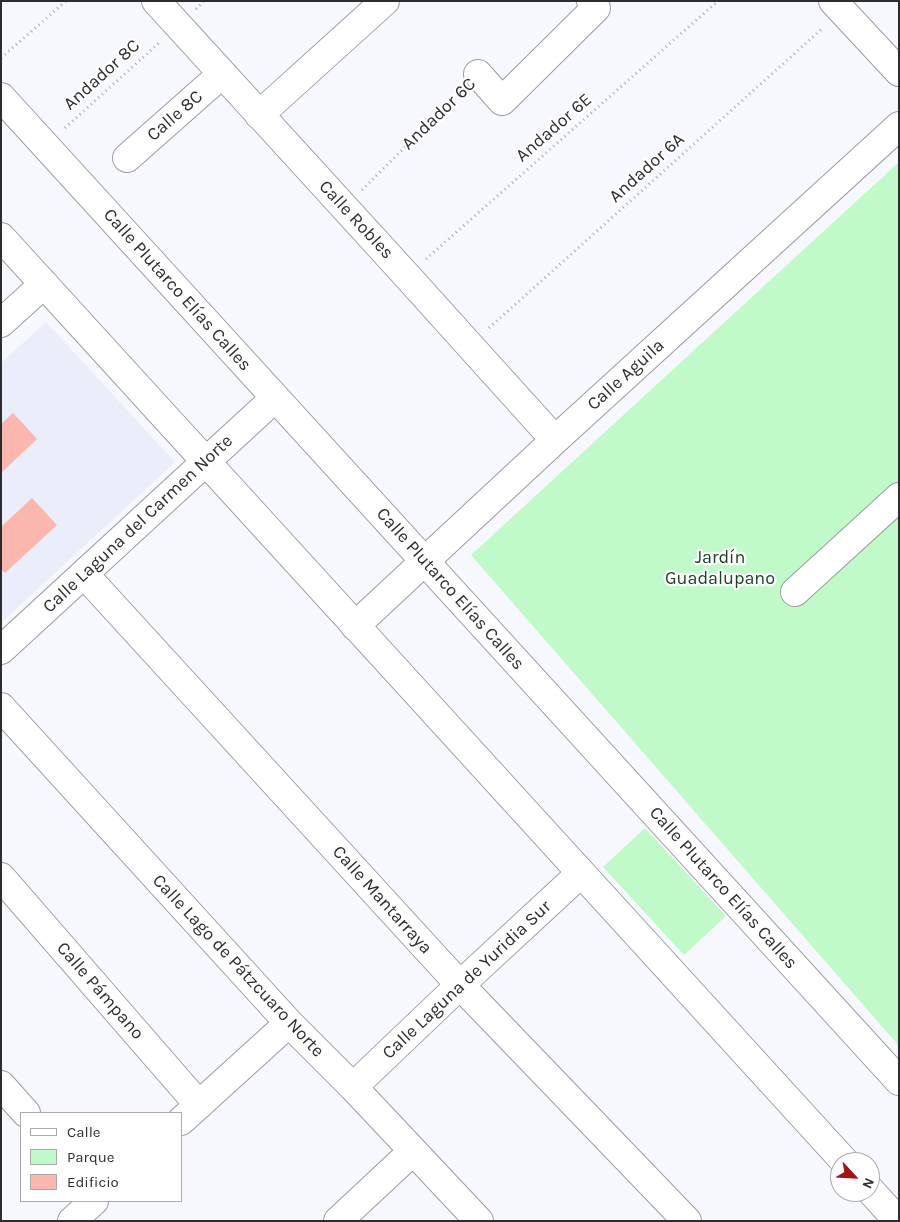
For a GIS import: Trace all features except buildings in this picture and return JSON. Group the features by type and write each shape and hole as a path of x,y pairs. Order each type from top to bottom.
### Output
{"street":[{"name":"Calle Robles","path":"156,1 408,276 555,440"},
{"path":"260,115 385,1"},
{"name":"Andador 6C","path":"478,74 502,101 594,5"},
{"path":"837,6 899,72"},
{"name":"Calle 8C","path":"127,158 222,74"},
{"name":"Calle Plutarco Elías Calles","path":"1,97 899,1081"},
{"name":"Calle Aguila","path":"355,626 555,440 899,126"},
{"path":"1,237 836,1152"},
{"path":"1,323 44,284"},
{"name":"Calle Laguna del Carmen Norte","path":"1,650 276,398"},
{"path":"795,592 899,496"},
{"name":"Calle Mantarraya","path":"84,574 460,985 687,1221"},
{"name":"Calle Lago de Pátzcuaro Norte","path":"1,707 289,1023 353,1087 479,1221"},
{"name":"Calle Laguna de Yuridia Sur","path":"353,1087 581,873"},
{"name":"Calle Pámpano","path":"1,878 190,1113"},
{"path":"190,1113 289,1023"},
{"path":"1,1085 25,1112"},
{"path":"338,1221 413,1151"},
{"path":"880,1201 898,1221"},
{"path":"72,1221 93,1202"}],"path":[{"path":"1,58 66,1"},
{"name":"Andador 6E","path":"408,276 718,1"},
{"name":"Andador 6A","path":"470,345 837,6"},
{"name":"Andador 8C","path":"46,146 178,26"},
{"name":"Andador 6C","path":"344,208 478,74"}],"shaded area":[{"path":"46,322 175,462 1,623 1,363"}],"green space":[{"name":"Jardín Guadalupano","path":"899,162 899,1046 471,555"},
{"path":"645,828 726,916 684,955 603,867"}]}
